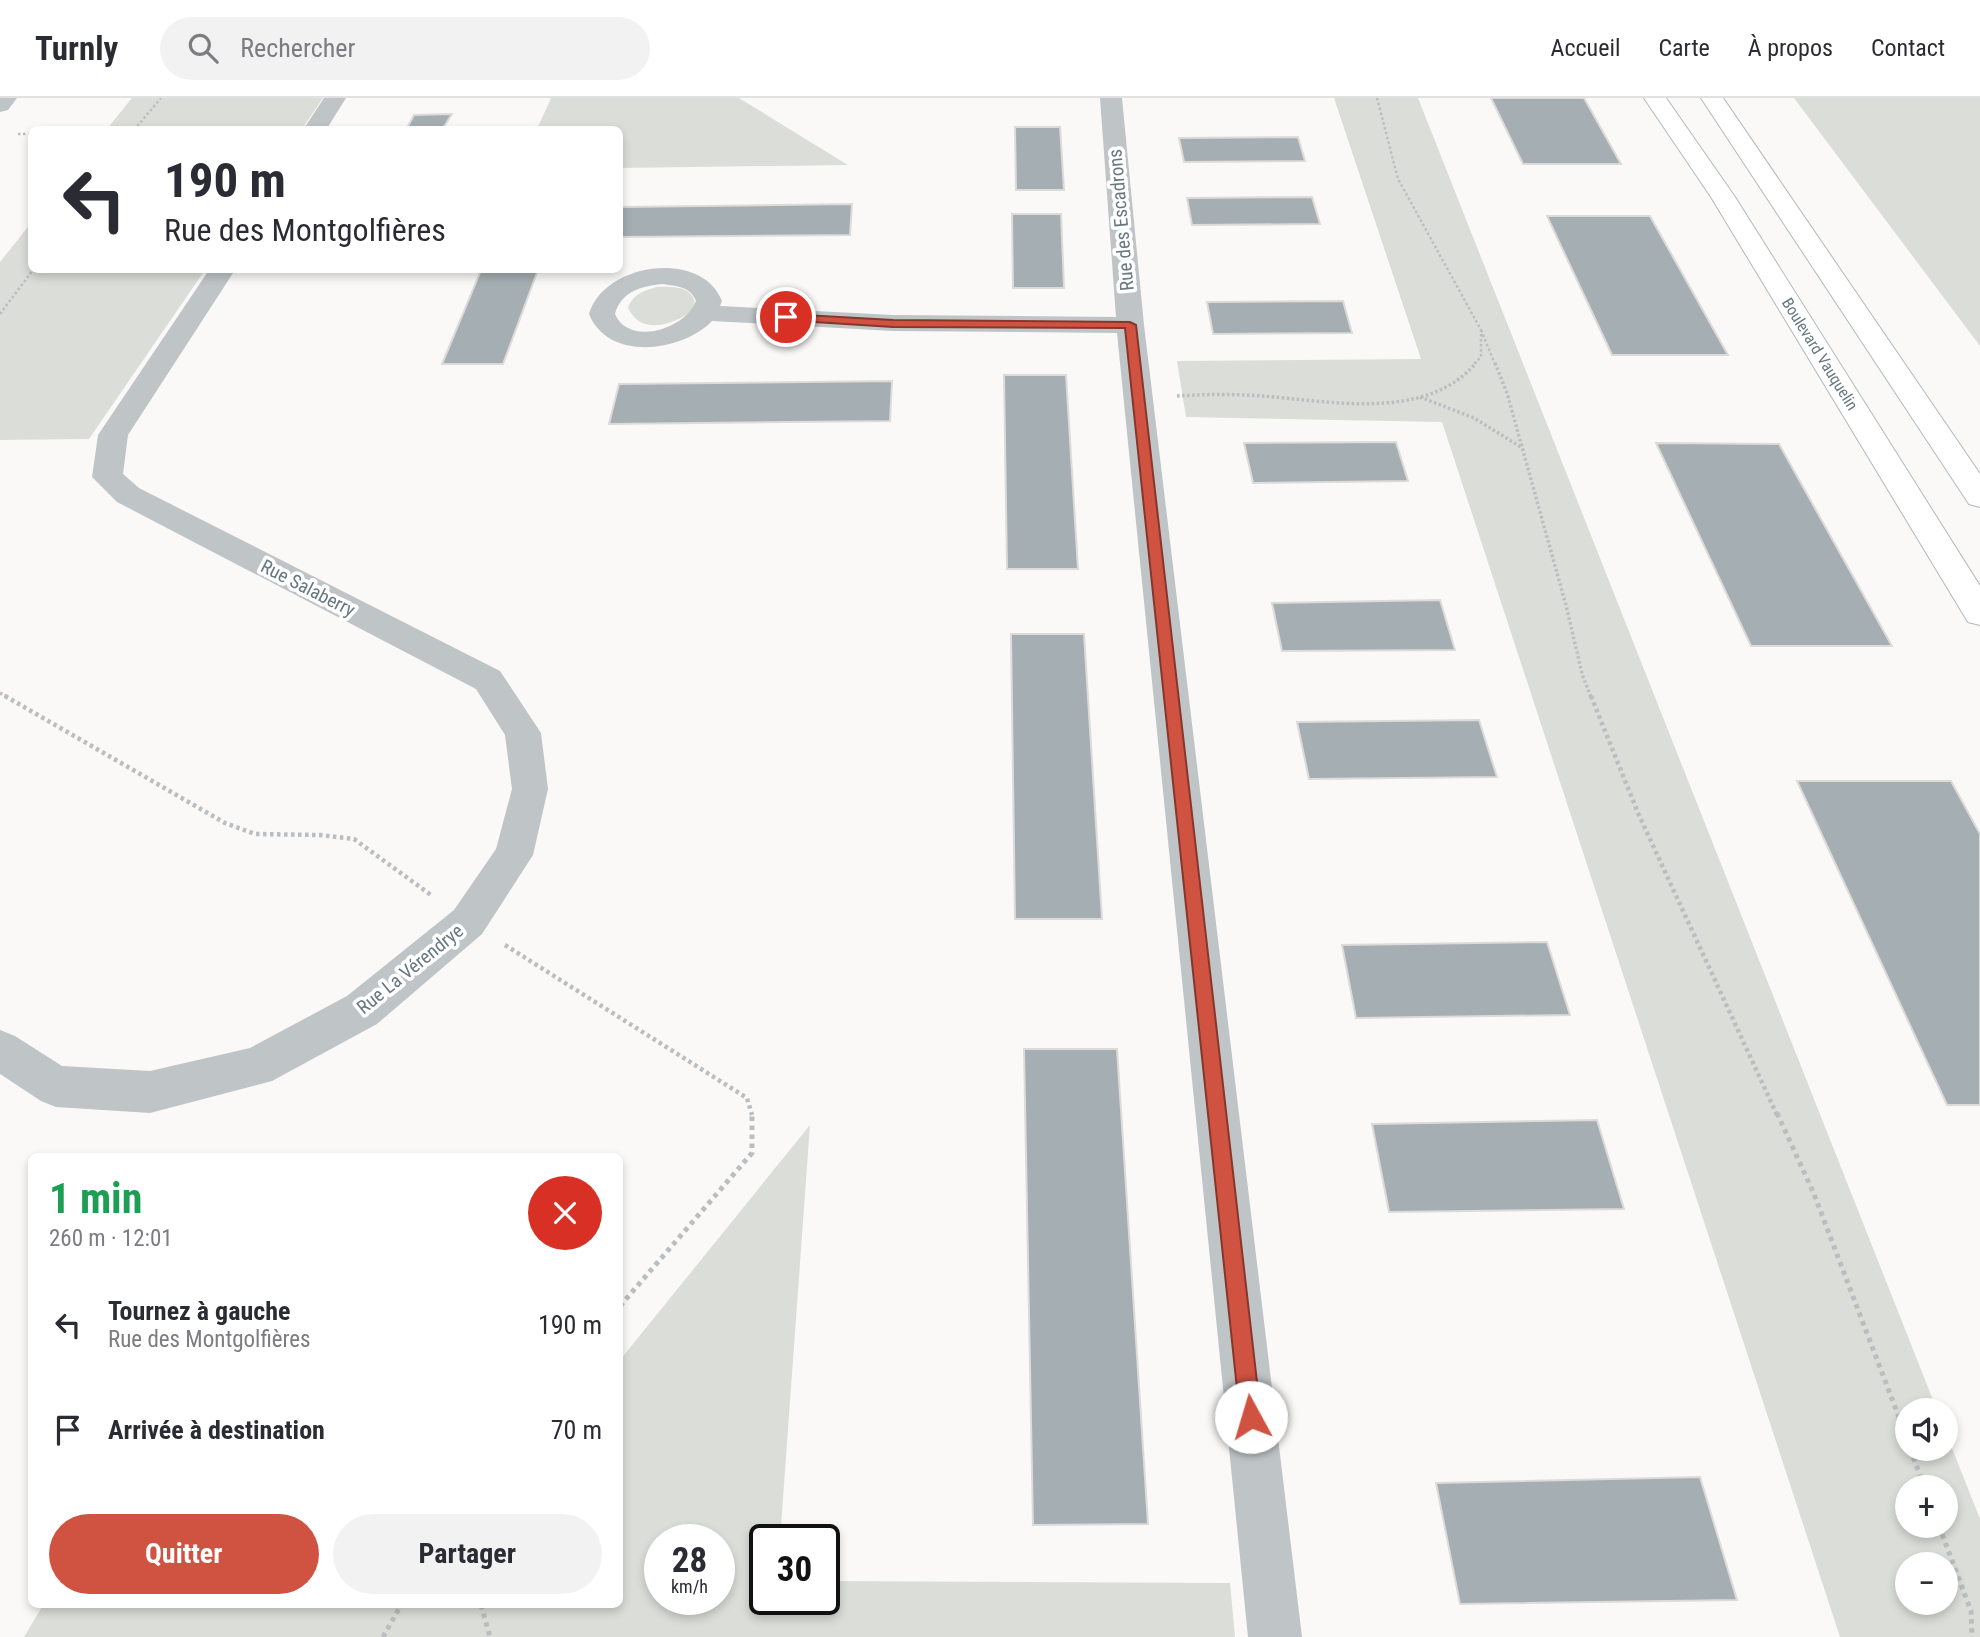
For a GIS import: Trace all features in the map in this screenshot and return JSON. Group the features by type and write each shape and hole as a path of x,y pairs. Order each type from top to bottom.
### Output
{"street":[{"path":"0,105 6,98"},
{"path":"317,126 335,98"},
{"name":"Rue des Escadrons","path":"1111,98 1130,325 1275,1637"},
{"name":"Boulevard Vauquelin","path":"1655,98 1723,197 1980,613"},
{"path":"1712,98 1980,497"},
{"name":"Rue Salaberry","path":"220,273 113,435 107,477 128,495 488,680 523,733 530,789 514,855 468,922"},
{"path":"706,313 893,323 1130,325"},
{"name":"Rue La Vérendrye","path":"0,1050 56,1086 150,1091 257,1068 362,1010 468,922"}],"path":[{"path":"137,126 161,98"},
{"path":"1377,98 1398,179 1481,330 1507,393 1582,674 1638,813 1814,1194 1895,1407"},
{"path":"0,314 31,273"},
{"path":"1139,398 1235,394 1323,403 1389,402 1418,396 1461,379 1481,357 1481,330"},
{"path":"1418,396 1474,418 1522,447"},
{"path":"1944,1538 1971,1611 1972,1637"},
{"path":"383,1637 399,1608"},
{"path":"482,1608 490,1637"}],"shaded area":[{"path":"132,98 323,98 304,126 109,126"},
{"path":"551,98 739,98 848,165 623,168 623,126 538,126"},
{"path":"1334,98 1418,98 1932,1398 1895,1398 1895,1461 1957,1461 1980,1519 1980,1637 1840,1637 1442,422 1186,417 1177,361 1421,359"},
{"path":"1794,98 1980,98 1980,346"},
{"path":"28,227 28,273 203,273 89,439 0,440 0,262"},
{"path":"656,287 683,289 695,301 695,309 669,323 650,325 642,322 634,317 628,308 630,303 642,292"},
{"path":"810,1125 781,1524 749,1524 749,1615 840,1615 840,1581 1230,1583 1235,1637 24,1637 41,1608 623,1608 623,1356"}],"building":[{"path":"1491,98 1584,98 1621,164 1523,164"},
{"path":"452,114 444,126 408,126 414,115"},
{"path":"1015,127 1060,127 1064,190 1016,190"},
{"path":"1298,137 1305,161 1184,162 1179,138"},
{"path":"1312,197 1320,224 1192,225 1187,198"},
{"path":"852,204 850,235 623,237 623,207"},
{"path":"1012,214 1061,214 1064,288 1013,288"},
{"path":"1547,216 1650,216 1728,355 1612,355"},
{"path":"480,273 537,273 503,364 442,364"},
{"path":"1343,301 1352,333 1213,334 1207,302"},
{"path":"1004,375 1066,375 1078,569 1007,569"},
{"path":"892,381 890,421 609,424 619,384"},
{"path":"1396,442 1408,481 1253,483 1244,443"},
{"path":"1656,443 1779,444 1892,646 1751,646"},
{"path":"1440,600 1455,650 1282,651 1272,603"},
{"path":"1011,634 1084,634 1102,919 1015,919"},
{"path":"1479,720 1497,777 1309,779 1297,722"},
{"path":"1797,781 1951,781 1980,834 1980,1105 1947,1105"},
{"path":"1547,942 1570,1015 1356,1018 1342,945"},
{"path":"1024,1049 1117,1049 1148,1524 1033,1525"},
{"path":"1597,1120 1624,1209 1389,1212 1372,1124"},
{"path":"1700,1477 1737,1600 1460,1604 1436,1483"}],"route":[{"path":"786,317 893,323 1130,325 1251,1417"}]}
